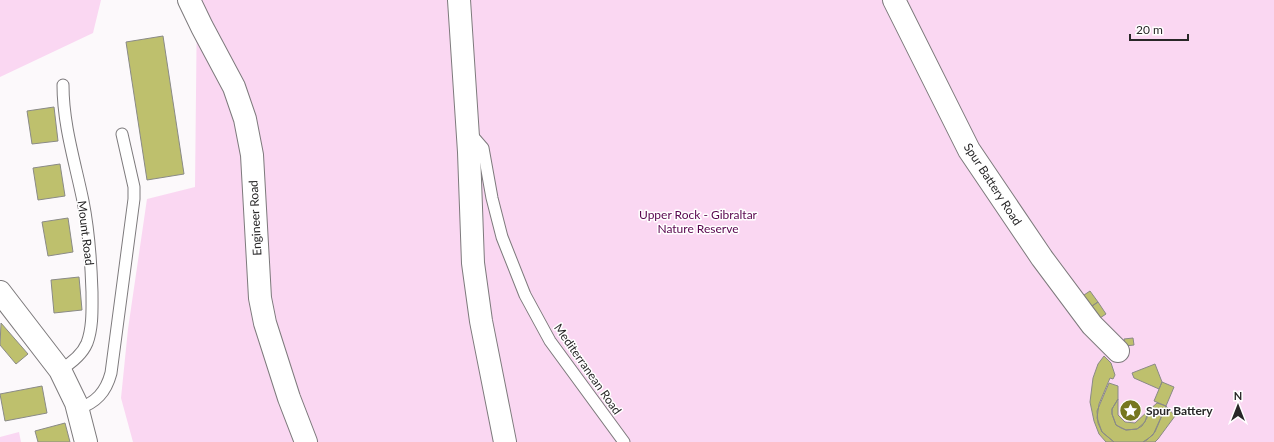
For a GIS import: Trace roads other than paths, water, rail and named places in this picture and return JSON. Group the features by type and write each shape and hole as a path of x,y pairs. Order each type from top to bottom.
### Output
{"street":[{"name":"Engineer Road","path":"189,0 234,87 245,119 252,155 260,298 265,323 289,398 306,442"},
{"path":"459,0 468,131 473,263 481,320 505,442"},
{"name":"Spur Battery Road","path":"894,0 969,150 1042,258 1092,325 1118,351"},
{"path":"0,292 60,370 77,409 86,442"}],"lane":[{"name":"Mount Road","path":"60,370 81,353 87,342 90,328 92,301 90,243 82,195 64,122 63,85"},
{"name":"Mediterranean Road","path":"468,131 483,148 492,198 502,237 525,295 550,341 624,442"},
{"path":"77,409 90,405 99,398 106,388 111,373 134,199 134,187 122,134"}],"place":[{"name":"Spur Battery","path":"1130,410"}],"park label":[{"name":"Upper Rock - Gibraltar Nature Reserve","path":"698,221"}]}
